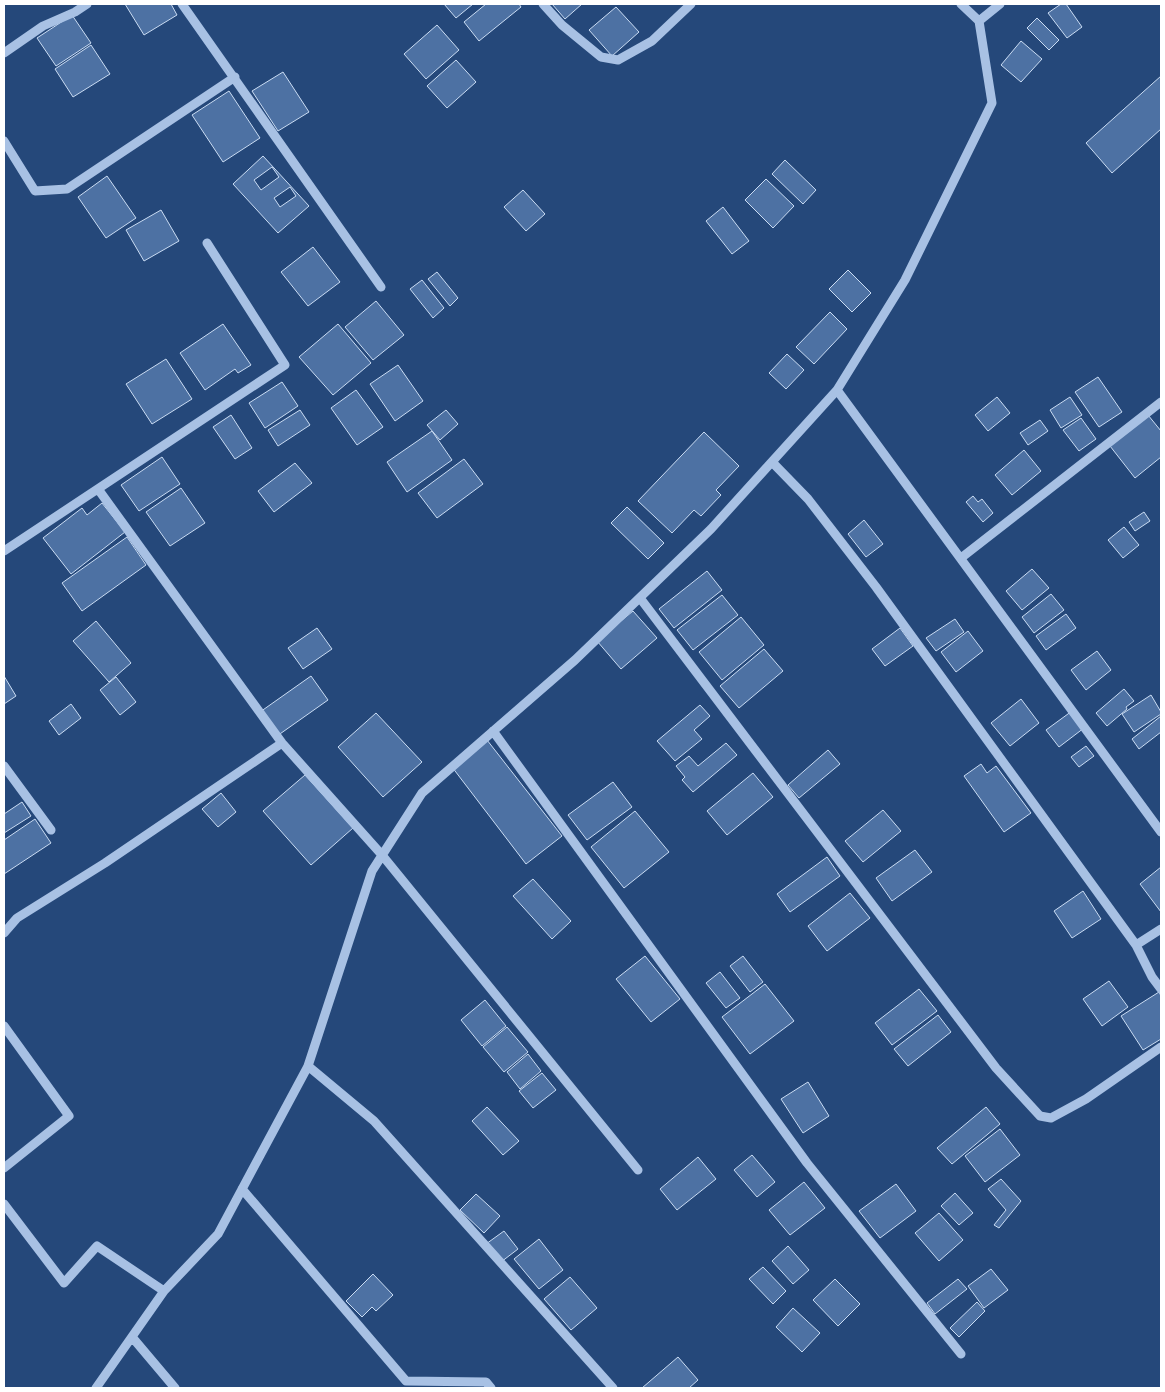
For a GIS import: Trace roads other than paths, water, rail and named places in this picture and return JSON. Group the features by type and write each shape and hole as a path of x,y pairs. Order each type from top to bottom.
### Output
{"street":[{"path":"4,53 43,26 75,12 87,4"},
{"path":"182,4 381,287"},
{"path":"543,4 562,25 600,57 618,60 652,41 691,4"},
{"path":"96,1388 164,1290 218,1234 308,1066 372,871 422,793 575,660 640,598 711,529 837,390 905,280 992,103 979,21 961,4"},
{"path":"979,21 1000,4"},
{"path":"4,141 35,191 67,189 235,77"},
{"path":"4,551 285,365 207,243"},
{"path":"837,390 1161,832"},
{"path":"961,558 1161,402"},
{"path":"772,462 808,499 876,587 1136,945 1152,977 1161,989"},
{"path":"98,489 282,744 382,855 638,1170"},
{"path":"640,598 996,1068 1040,1116 1051,1118 1086,1099 1161,1047"},
{"path":"493,731 807,1162 961,1354"},
{"path":"4,933 17,918 105,863 282,744"},
{"path":"4,766 51,830"},
{"path":"1136,945 1161,929"},
{"path":"4,1026 69,1116 4,1168"},
{"path":"308,1066 374,1121 613,1388"},
{"path":"242,1189 406,1381 486,1382 491,1388"},
{"path":"4,1204 64,1283 97,1246 164,1290"},
{"path":"132,1337 175,1388"}]}
